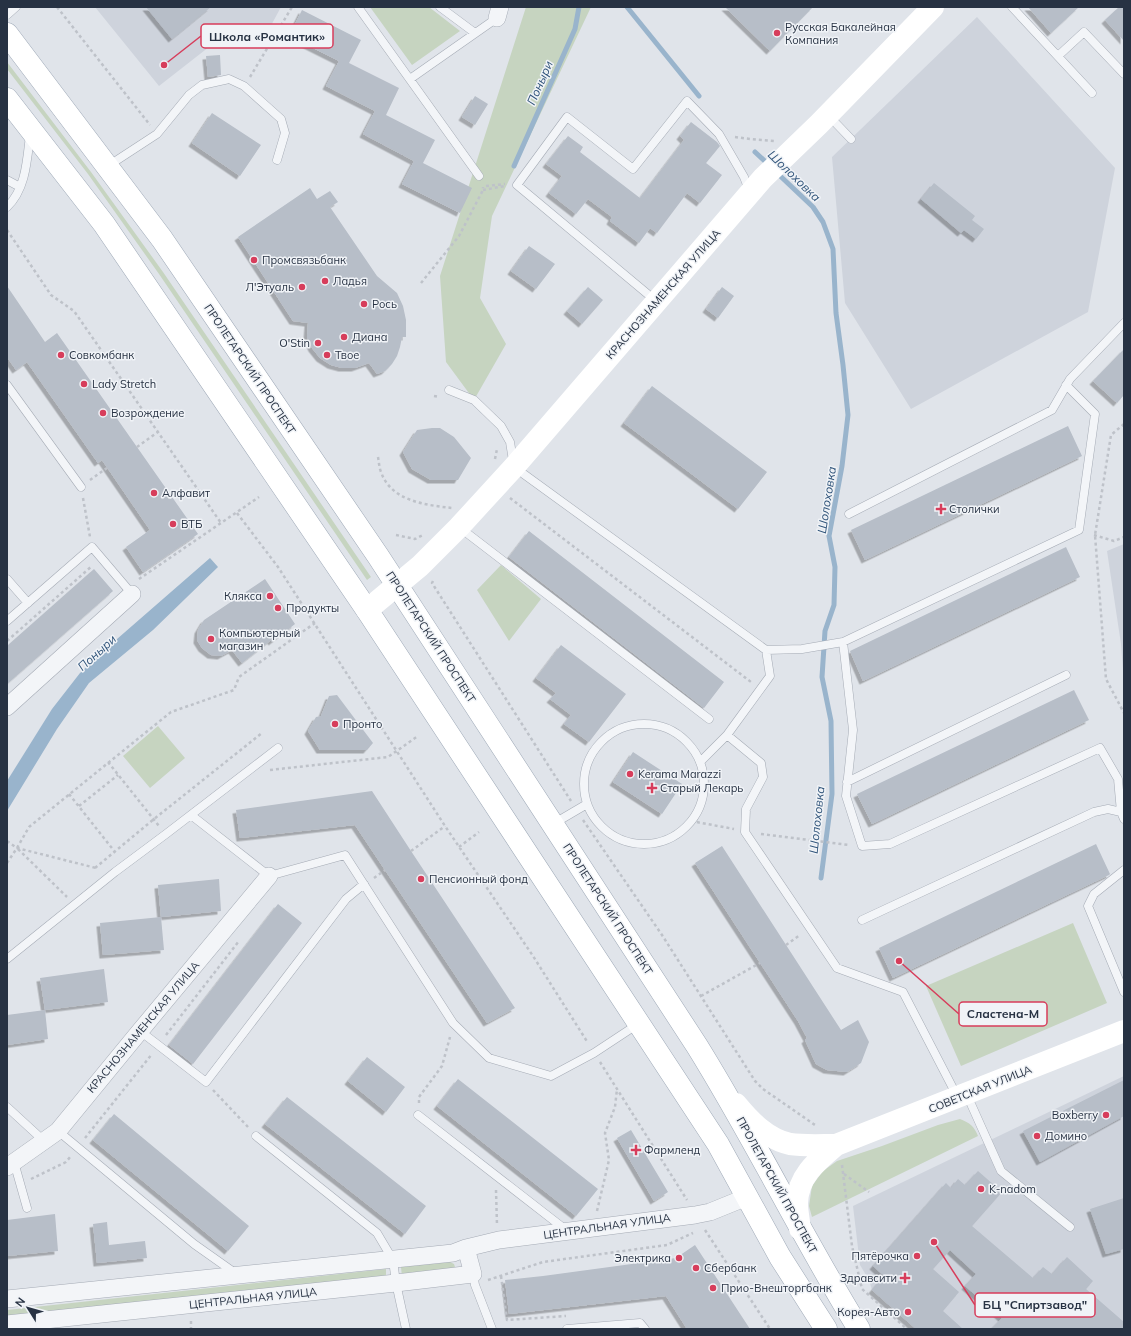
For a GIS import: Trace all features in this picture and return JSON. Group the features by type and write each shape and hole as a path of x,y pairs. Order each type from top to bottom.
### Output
{"main road":[{"name":"КРАСНОЗНАМЕНСКАЯ УЛИЦА","path":"366,610 420,566 455,520 504,465 657,302 757,185 781,150 828,115 933,7"},
{"name":"ПРОЛЕТАРСКИЙ ПРОСПЕКТ","path":"7,34 162,239 397,585 723,1088 800,1229 860,1329"},
{"path":"7,99 104,224 366,610 718,1144 780,1257 823,1328"},
{"name":"СОВЕТСКАЯ УЛИЦА","path":"839,1153 962,1096 1124,1031"},
{"path":"723,1088 749,1119 768,1135 779,1141 839,1153"},
{"path":"800,1229 797,1203 800,1189 805,1177 811,1166 839,1153"}],"street":[{"path":"7,707 132,594"},
{"name":"КРАСНОЗНАМЕНСКАЯ УЛИЦА","path":"11,1165 51,1136 269,876"},
{"name":"ЦЕНТРАЛЬНАЯ УЛИЦА","path":"7,1299 453,1253 466,1248 499,1240 703,1218 747,1197"},
{"path":"466,1248 473,1274"},
{"name":"ЦЕНТРАЛЬНАЯ УЛИЦА","path":"7,1324 473,1274"}],"lane":[{"path":"7,14 16,7"},
{"path":"358,7 479,176"},
{"path":"440,7 475,33"},
{"path":"1012,7 1092,93"},
{"path":"410,79 475,33 498,12"},
{"path":"1058,56 1084,32 1124,74"},
{"path":"108,166 157,134 189,95 202,85 229,79 244,86 281,119 285,133 276,160"},
{"path":"657,302 514,185 567,117 633,169 687,101 719,134 744,177 757,185"},
{"path":"828,115 851,139"},
{"path":"7,207 14,200 24,175 31,131"},
{"path":"7,180 20,187"},
{"path":"849,514 1052,410 1070,378 1124,323"},
{"path":"7,385 81,487"},
{"path":"449,390 474,400 501,426 510,442 504,465 766,650 802,649 843,642 1079,530 1095,414 1066,385"},
{"path":"455,520 709,719"},
{"path":"7,621 92,547 132,594"},
{"path":"7,579 28,603"},
{"path":"843,642 853,730 846,796 862,846 890,844 1100,748 1118,779 1122,816"},
{"path":"700,762 727,735 770,676 766,650"},
{"path":"847,782 1066,675"},
{"path":"652,724 677,733 694,750 700,762 704,782 701,803 691,820 675,835 646,844 633,843 612,835 599,824 587,804 584,785 587,765 598,745 620,728 631,725 652,724"},
{"path":"727,735 762,763 763,778 746,809 745,832 810,928 838,968 903,992 962,1096 1001,1170 1070,1227"},
{"path":"7,958 115,872 278,748"},
{"path":"552,824 587,804"},
{"path":"862,920 1094,812 1108,809 1122,816"},
{"path":"191,815 269,876 345,855 453,1023 489,1058 551,1076 594,1053 639,1024"},
{"path":"1124,870 1094,894 1088,906 1124,992"},
{"path":"140,1031 206,1082 346,900 364,884"},
{"path":"7,1107 51,1136 194,1244 238,1275"},
{"path":"418,1116 568,1232"},
{"path":"256,1136 377,1233 393,1260 396,1283 406,1329"},
{"path":"11,1165 27,1208"},
{"path":"473,1274 475,1285 492,1329"},
{"path":"567,1329 640,1323 645,1329"}],"path":[{"path":"57,7 157,134"},
{"path":"244,86 292,7"},
{"path":"719,134 750,139 781,150"},
{"path":"420,283 459,236 483,189 479,176"},
{"path":"483,189 508,183 514,185"},
{"path":"7,230 51,295 74,312 221,523"},
{"path":"434,396 444,398"},
{"path":"1124,424 1111,435 1095,535 1106,678 1124,713"},
{"path":"137,447 158,432"},
{"path":"496,444 497,450 504,465"},
{"path":"378,457 381,472 391,489 407,499 427,505 456,508 455,520"},
{"path":"92,547 81,487 107,468"},
{"path":"510,498 760,689"},
{"path":"237,513 278,567 445,826 533,956 594,1053 703,1218 770,1329"},
{"path":"1079,530 1114,541 1124,537"},
{"path":"396,535 415,538 426,534"},
{"path":"7,641 95,563"},
{"path":"432,583 577,811 657,928 755,1081 820,1128"},
{"path":"7,863 29,827 171,712 234,690 239,677 315,623"},
{"path":"96,868 154,819 262,733"},
{"path":"246,772 388,757 418,736"},
{"path":"108,762 166,834"},
{"path":"79,806 118,775"},
{"path":"69,794 115,852"},
{"path":"411,851 445,826"},
{"path":"459,847 479,832"},
{"path":"7,841 17,848 75,904"},
{"path":"819,841 837,843"},
{"path":"17,848 115,872"},
{"path":"786,945 810,928"},
{"path":"701,996 760,962"},
{"path":"418,1116 420,1097 442,1066 453,1023"},
{"path":"206,1082 256,1136"},
{"path":"597,1212 608,1160 605,1133 614,1107 618,1089"},
{"path":"839,1153 852,1246 862,1289 907,1329"},
{"path":"843,1173 869,1192"},
{"path":"495,1175 498,1231"},
{"path":"569,1316 507,1320 501,1276 543,1262 667,1245 703,1218"}],"shaded area":[{"path":"95,7 281,7 261,44 223,36 159,86"},
{"path":"977,17 1115,168 1088,312 911,409 845,303 832,157"},
{"path":"1124,544 1124,684 1121,644 1107,551"},
{"path":"1124,1076 1124,1329 916,1329 872,1290 869,1280 860,1265 853,1206"}],"green space":[{"path":"370,7 429,7 460,31 412,65"},
{"path":"526,7 591,7 492,216 480,298 506,344 474,400 446,362 440,276"},
{"path":"7,62 91,172 163,272 371,577 367,580 159,274 88,174 7,69"},
{"path":"501,565 541,599 509,641 477,590"},
{"path":"158,726 185,758 150,788 123,756"},
{"path":"1073,923 1107,1003 961,1066 926,986"},
{"path":"960,1119 971,1125 978,1136 812,1217 809,1206 812,1186 823,1171 837,1161 938,1125"},
{"path":"450,1262 454,1264 454,1270 402,1277 401,1267"},
{"path":"386,1269 386,1278 7,1316 7,1310"}],"water":[{"path":"210,558 218,567 153,630 89,683 57,729 7,811 7,781 52,709 80,673"}],"building":[{"path":"146,7 211,7 172,39"},
{"path":"725,7 813,7 770,51"},
{"path":"1028,7 1079,7 1051,33"},
{"path":"1119,7 1124,7 1124,41 1105,20"},
{"path":"302,10 361,40 349,63 399,88 386,115 435,140 423,163 472,188 460,213 402,184 414,161 363,134 375,111 326,86 339,61 289,36"},
{"path":"220,55 221,75 208,77 206,56"},
{"path":"475,96 488,104 475,125 462,117"},
{"path":"212,113 261,145 240,176 192,143"},
{"path":"691,122 720,146 706,163 722,175 700,203 687,193 657,233 650,228 639,243 610,221 612,217 588,199 576,214 549,193 562,176 546,164 568,136 583,147 580,152 640,198 684,140 680,136"},
{"path":"934,183 975,216 972,220 984,229 976,239 964,230 961,233 921,199"},
{"name":"Ладья","path":"310,188 317,199 330,191 338,202 330,207 377,276 397,293 403,306 406,320 406,337 402,337 397,356 385,371 377,374 369,363 355,368 342,368 331,365 320,358 312,348 307,337 308,323 293,321 238,237"},
{"path":"529,246 555,264 536,289 511,271"},
{"path":"7,286 45,342 57,333 198,534 143,572 126,547 150,530 102,460 98,463 27,362 16,370 7,357"},
{"path":"588,287 603,300 582,324 567,311"},
{"path":"722,287 734,296 718,318 706,309"},
{"path":"1124,349 1124,395 1117,403 1093,381"},
{"path":"652,386 767,472 738,509 624,423"},
{"path":"1068,426 1082,456 865,560 851,530"},
{"path":"440,428 454,437 471,458 458,480 431,480 412,469 403,452 417,430"},
{"path":"529,531 724,682 704,708 509,557"},
{"path":"1066,547 1080,577 863,681 850,651"},
{"path":"94,569 113,591 7,684 7,646"},
{"path":"265,579 295,624 272,642 271,640 242,663 232,650 221,656 211,655 202,648 197,640 198,630 204,620"},
{"path":"561,645 626,694 589,742 564,724 571,715 550,699 556,693 536,678"},
{"path":"1074,690 1089,720 872,824 857,794"},
{"name":"Пронто","path":"337,695 373,743 367,750 320,750 308,731 316,717 321,716 329,696"},
{"path":"633,752 682,784 662,814 613,782"},
{"path":"372,791 515,1008 487,1023 355,825 240,838 236,810"},
{"path":"1096,844 1110,874 1109,875 893,978 879,948"},
{"path":"722,846 841,1030 858,1020 869,1042 861,1063 847,1072 827,1070 816,1064 805,1040 807,1038 798,1021 695,863"},
{"path":"219,879 221,911 161,917 158,885"},
{"path":"278,904 302,923 193,1064 169,1045"},
{"path":"161,917 164,950 103,955 100,923"},
{"path":"104,969 108,1002 45,1010 40,978"},
{"path":"45,1010 48,1039 7,1045 7,1015"},
{"path":"367,1057 405,1087 386,1112 348,1081"},
{"path":"458,1079 598,1189 576,1216 437,1106"},
{"path":"1124,1080 1124,1116 1040,1162 1023,1131"},
{"path":"287,1097 426,1206 405,1234 265,1124"},
{"path":"114,1114 249,1226 228,1251 93,1140"},
{"path":"631,1130 668,1192 654,1201 617,1138"},
{"path":"978,1171 1002,1192 972,1226 1033,1278 1043,1267 1052,1274 1067,1257 1093,1281 1086,1289 1124,1322 1124,1329 991,1329 1002,1318 965,1286 976,1274 950,1250 933,1269 959,1292 943,1311 963,1329 916,1329 872,1290 884,1276 873,1266 946,1183 951,1188 958,1179 965,1185"},
{"path":"1124,1198 1124,1249 1106,1254 1090,1209"},
{"path":"55,1214 58,1251 7,1256 7,1220"},
{"path":"107,1222 109,1245 145,1241 147,1258 97,1263 93,1224"},
{"path":"695,1245 750,1329 687,1329 666,1296 509,1314 505,1280 676,1258"}],"waterway":[{"name":"Поныри","path":"514,166 575,29 579,7"},
{"name":"Шолоховка","path":"627,7 699,96"},
{"name":"Шолоховка","path":"755,152 769,165"},
{"name":"Шолоховка","path":"776,172 813,207 823,222 833,249 836,313 848,415 842,466 829,536 835,567 834,605 825,631 822,677 831,721 832,794 821,878"}],"place":[{"name":"Русская Бакалейная Компания","path":"777,33"},
{"name":"Школа «Романтик»","path":"164,65"},
{"name":"Промсвязьбанк","path":"254,260"},
{"name":"Ладья","path":"325,281"},
{"name":"Л'Этуаль","path":"302,287"},
{"name":"Рось","path":"364,304"},
{"name":"Диана","path":"344,337"},
{"name":"O'Stin","path":"318,343"},
{"name":"Совкомбанк","path":"61,355"},
{"name":"Твое","path":"327,355"},
{"name":"Lady Stretch","path":"84,384"},
{"name":"Возрождение","path":"103,413"},
{"name":"Алфавит","path":"154,493"},
{"name":"Столички","path":"941,509"},
{"name":"ВТБ","path":"173,524"},
{"name":"Клякса","path":"270,596"},
{"name":"Продукты","path":"278,608"},
{"name":"Компьютерный магазин","path":"211,639"},
{"name":"Пронто","path":"335,724"},
{"name":"Kerama Marazzi","path":"630,774"},
{"name":"Старый Лекарь","path":"652,788"},
{"name":"Пенсионный фонд","path":"421,879"},
{"name":"Сластена-М","path":"899,961"},
{"name":"Boxberry","path":"1106,1115"},
{"name":"Домино","path":"1037,1136"},
{"name":"Фармленд","path":"636,1150"},
{"name":"K-nadom","path":"981,1189"},
{"name":"БЦ \"Спиртзавод\"","path":"934,1242"},
{"name":"Пятёрочка","path":"917,1256"},
{"name":"Электрика","path":"679,1258"},
{"name":"Сбербанк","path":"696,1268"},
{"name":"Здравсити","path":"905,1278"},
{"name":"Прио-Внешторгбанк","path":"713,1288"},
{"name":"Корея-Авто","path":"908,1312"}]}
